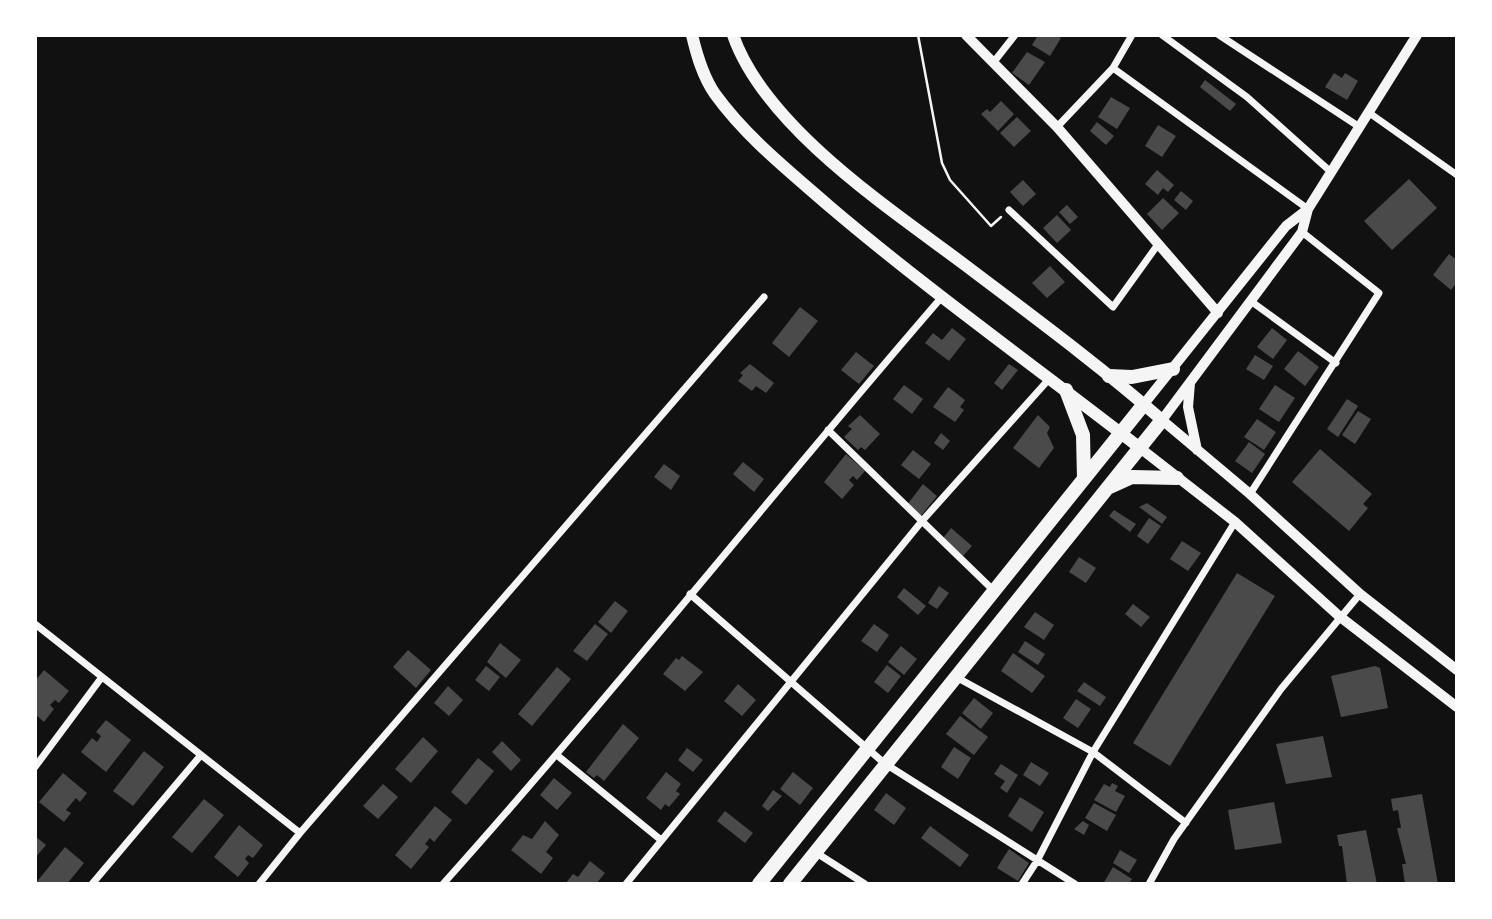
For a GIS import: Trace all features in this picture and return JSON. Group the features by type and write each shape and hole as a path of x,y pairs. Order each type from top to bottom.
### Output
{"main road":[{"path":"692,35 705,76 733,117 782,165 941,298 1050,377 1140,448"},
{"path":"733,35 747,68 764,92 826,155 869,193 1110,376 1162,420 884,763 790,884"},
{"path":"1110,376 1132,377 1173,369"},
{"path":"1066,390 1083,435 1084,479"},
{"path":"759,884 1144,404"},
{"path":"1108,487 1132,477 1177,478"}],"street":[{"path":"966,35 1057,127 1218,313"},
{"path":"993,63 1015,35"},
{"path":"1057,127 1113,68 1132,35"},
{"path":"1162,35 1247,97 1331,172"},
{"path":"1219,35 1358,126"},
{"path":"1417,35 1308,209 1302,232 1162,420 1250,494 1360,594 1457,670"},
{"path":"1113,68 1308,209"},
{"path":"1368,112 1457,175"},
{"path":"1144,404 1286,226 1308,209"},
{"path":"1009,210 1113,307 1160,243"},
{"path":"1250,494 1379,293 1302,232"},
{"path":"259,884 300,833 764,297"},
{"path":"443,884 558,756 690,594 941,298"},
{"path":"1252,302 1336,363"},
{"path":"625,884 922,522 1050,377"},
{"path":"1190,383 1189,417 1197,450"},
{"path":"828,430 990,587"},
{"path":"1140,448 1235,522 1339,616 1457,707"},
{"path":"1021,884 1037,861 1093,752 1235,522"},
{"path":"690,594 870,747 884,763 1075,884"},
{"path":"1149,884 1186,823 1281,689 1360,594"},
{"path":"35,624 300,833"},
{"path":"35,767 103,677"},
{"path":"956,677 1093,752 1186,823"},
{"path":"92,884 201,755"},
{"path":"558,756 661,841"},
{"path":"815,852 865,884"}],"path":[{"path":"918,35 937,144 950,180 991,226 1009,210"}],"building":[{"path":"1038,35 1055,35 1061,38 1050,56 1032,45"},
{"path":"1027,52 1045,62 1029,85 1012,73"},
{"path":"1334,73 1342,78 1345,73 1358,81 1347,100 1325,87"},
{"path":"1205,80 1236,104 1230,111 1200,87"},
{"path":"1111,97 1130,108 1117,129 1098,117"},
{"path":"1001,101 1014,114 998,131 981,114 987,109 990,112"},
{"path":"1017,117 1031,131 1014,147 1000,133"},
{"path":"1097,122 1114,136 1106,145 1090,131"},
{"path":"1158,125 1176,136 1162,157 1145,146"},
{"path":"1157,170 1174,185 1168,192 1163,188 1158,195 1145,184"},
{"path":"1409,179 1437,208 1392,250 1364,221"},
{"path":"1023,180 1036,194 1023,206 1010,192"},
{"path":"1181,191 1193,201 1186,210 1174,200"},
{"path":"1163,198 1179,213 1162,230 1147,214"},
{"path":"1067,205 1078,217 1070,224 1059,212"},
{"path":"1057,215 1071,230 1057,243 1043,228"},
{"path":"1449,254 1457,260 1457,282 1451,290 1433,275"},
{"path":"1050,266 1065,282 1047,298 1032,283"},
{"path":"800,307 818,321 789,357 772,343"},
{"path":"952,328 966,339 949,361 925,343 933,333 942,340"},
{"path":"1272,328 1287,340 1273,359 1257,347"},
{"path":"1298,351 1319,367 1305,386 1284,369"},
{"path":"856,352 874,366 859,384 841,370"},
{"path":"1255,355 1273,366 1264,380 1246,369"},
{"path":"750,364 774,383 766,393 756,386 752,391 738,381 743,375 740,373"},
{"path":"1009,364 1018,370 1002,390 994,383"},
{"path":"904,385 923,399 912,414 893,399"},
{"path":"1275,385 1295,398 1279,422 1259,409"},
{"path":"948,387 965,400 960,407 964,410 955,422 933,407"},
{"path":"1347,399 1358,406 1338,437 1327,429"},
{"path":"1358,411 1371,419 1355,444 1342,435"},
{"path":"860,415 880,434 865,450 861,447 858,450 844,437 852,429 848,426"},
{"path":"1038,415 1050,427 1047,433 1054,448 1039,468 1013,448"},
{"path":"1257,419 1276,432 1264,450 1244,437"},
{"path":"941,433 950,441 943,450 934,443"},
{"path":"1249,442 1265,454 1252,473 1235,461"},
{"path":"1320,449 1372,494 1363,504 1368,508 1349,531 1292,482"},
{"path":"913,450 931,464 919,479 901,465"},
{"path":"846,454 865,471 857,480 853,476 849,480 854,485 842,499 824,482"},
{"path":"743,462 764,479 754,492 733,474"},
{"path":"664,464 680,476 671,490 654,477"},
{"path":"923,484 937,496 920,517 906,506"},
{"path":"1147,503 1167,517 1162,524 1139,507"},
{"path":"1114,510 1136,524 1130,532 1109,516"},
{"path":"1149,518 1161,526 1148,544 1137,536"},
{"path":"951,528 972,546 963,556 943,538"},
{"path":"1182,541 1201,553 1188,571 1170,559"},
{"path":"1079,557 1096,568 1086,583 1069,572"},
{"path":"1237,573 1275,596 1170,766 1133,743"},
{"path":"939,586 949,593 937,609 928,603"},
{"path":"904,588 926,606 918,615 897,597"},
{"path":"615,601 628,611 611,633 598,622"},
{"path":"1133,604 1150,617 1141,627 1125,614"},
{"path":"1035,612 1054,625 1044,640 1024,627"},
{"path":"595,624 608,634 587,661 573,651"},
{"path":"874,624 889,635 877,652 861,641"},
{"path":"1025,641 1045,654 1038,665 1018,652"},
{"path":"500,643 521,660 506,678 487,662"},
{"path":"901,646 917,659 904,675 888,662"},
{"path":"408,650 431,670 416,688 393,667"},
{"path":"1013,653 1045,676 1032,693 1001,671"},
{"path":"682,656 703,672 685,691 663,674 676,658 679,660"},
{"path":"887,665 901,676 888,693 874,682"},
{"path":"486,666 500,677 489,691 475,680"},
{"path":"1375,666 1380,668 1388,708 1341,717 1331,676"},
{"path":"557,667 571,679 532,726 518,714"},
{"path":"44,670 69,691 59,703 55,700 50,705 54,709 44,722 35,714 35,681"},
{"path":"1084,682 1106,697 1100,706 1077,691"},
{"path":"738,684 756,700 742,716 724,701"},
{"path":"448,686 463,700 449,716 434,703"},
{"path":"974,698 993,713 981,729 962,713"},
{"path":"1076,699 1091,709 1078,728 1063,718"},
{"path":"960,716 988,737 974,755 946,734"},
{"path":"106,720 131,740 106,772 81,752 92,738 97,742 101,736 96,732"},
{"path":"623,724 639,738 604,781 597,775 594,778 586,772"},
{"path":"1323,736 1332,777 1286,784 1276,744"},
{"path":"423,737 438,751 411,783 395,769"},
{"path":"502,741 521,760 511,771 492,752"},
{"path":"954,747 971,758 958,779 941,767"},
{"path":"687,748 703,760 693,772 678,760"},
{"path":"144,751 164,767 133,806 113,791"},
{"path":"478,758 494,771 466,805 451,792"},
{"path":"1031,762 1049,773 1040,786 1023,775"},
{"path":"1001,764 1018,775 1007,793 1000,788 1005,781 994,774"},
{"path":"666,772 681,784 676,791 680,794 669,807 665,804 661,810 646,798"},
{"path":"793,772 813,788 800,805 780,789"},
{"path":"63,773 87,793 80,802 76,798 66,810 71,813 64,822 39,802"},
{"path":"554,778 572,793 557,810 540,795"},
{"path":"1112,783 1118,786 1115,791 1125,796 1116,812 1094,800 1104,784 1110,787"},
{"path":"383,784 398,797 378,819 363,806"},
{"path":"773,790 782,796 768,811 762,806"},
{"path":"886,793 906,808 894,825 874,810"},
{"path":"1422,794 1438,884 1405,884 1402,864 1406,864 1397,828 1401,828 1398,810 1393,811 1391,799"},
{"path":"1020,797 1044,812 1032,832 1008,816"},
{"path":"204,799 224,815 192,853 172,837"},
{"path":"1274,802 1282,843 1235,850 1228,810"},
{"path":"1094,803 1116,815 1107,831 1085,818"},
{"path":"435,806 452,820 434,842 430,838 425,844 429,847 411,869 395,855"},
{"path":"725,811 753,833 745,843 717,821"},
{"path":"545,821 559,835 546,852 553,858 541,874 511,850 523,835 532,839"},
{"path":"1083,821 1089,825 1084,835 1074,829"},
{"path":"239,825 263,845 253,858 248,855 245,859 249,863 238,877 214,857"},
{"path":"930,826 969,855 960,867 921,838"},
{"path":"1366,830 1377,884 1347,884 1342,846 1339,846 1337,835"},
{"path":"35,836 46,845 35,858"},
{"path":"65,847 84,863 67,884 35,884"},
{"path":"1009,849 1029,863 1018,881 997,868"},
{"path":"1120,850 1137,860 1129,873 1113,863"},
{"path":"590,861 605,873 596,884 565,884 573,874 578,877"},
{"path":"1113,867 1132,879 1129,884 1103,884"}]}
